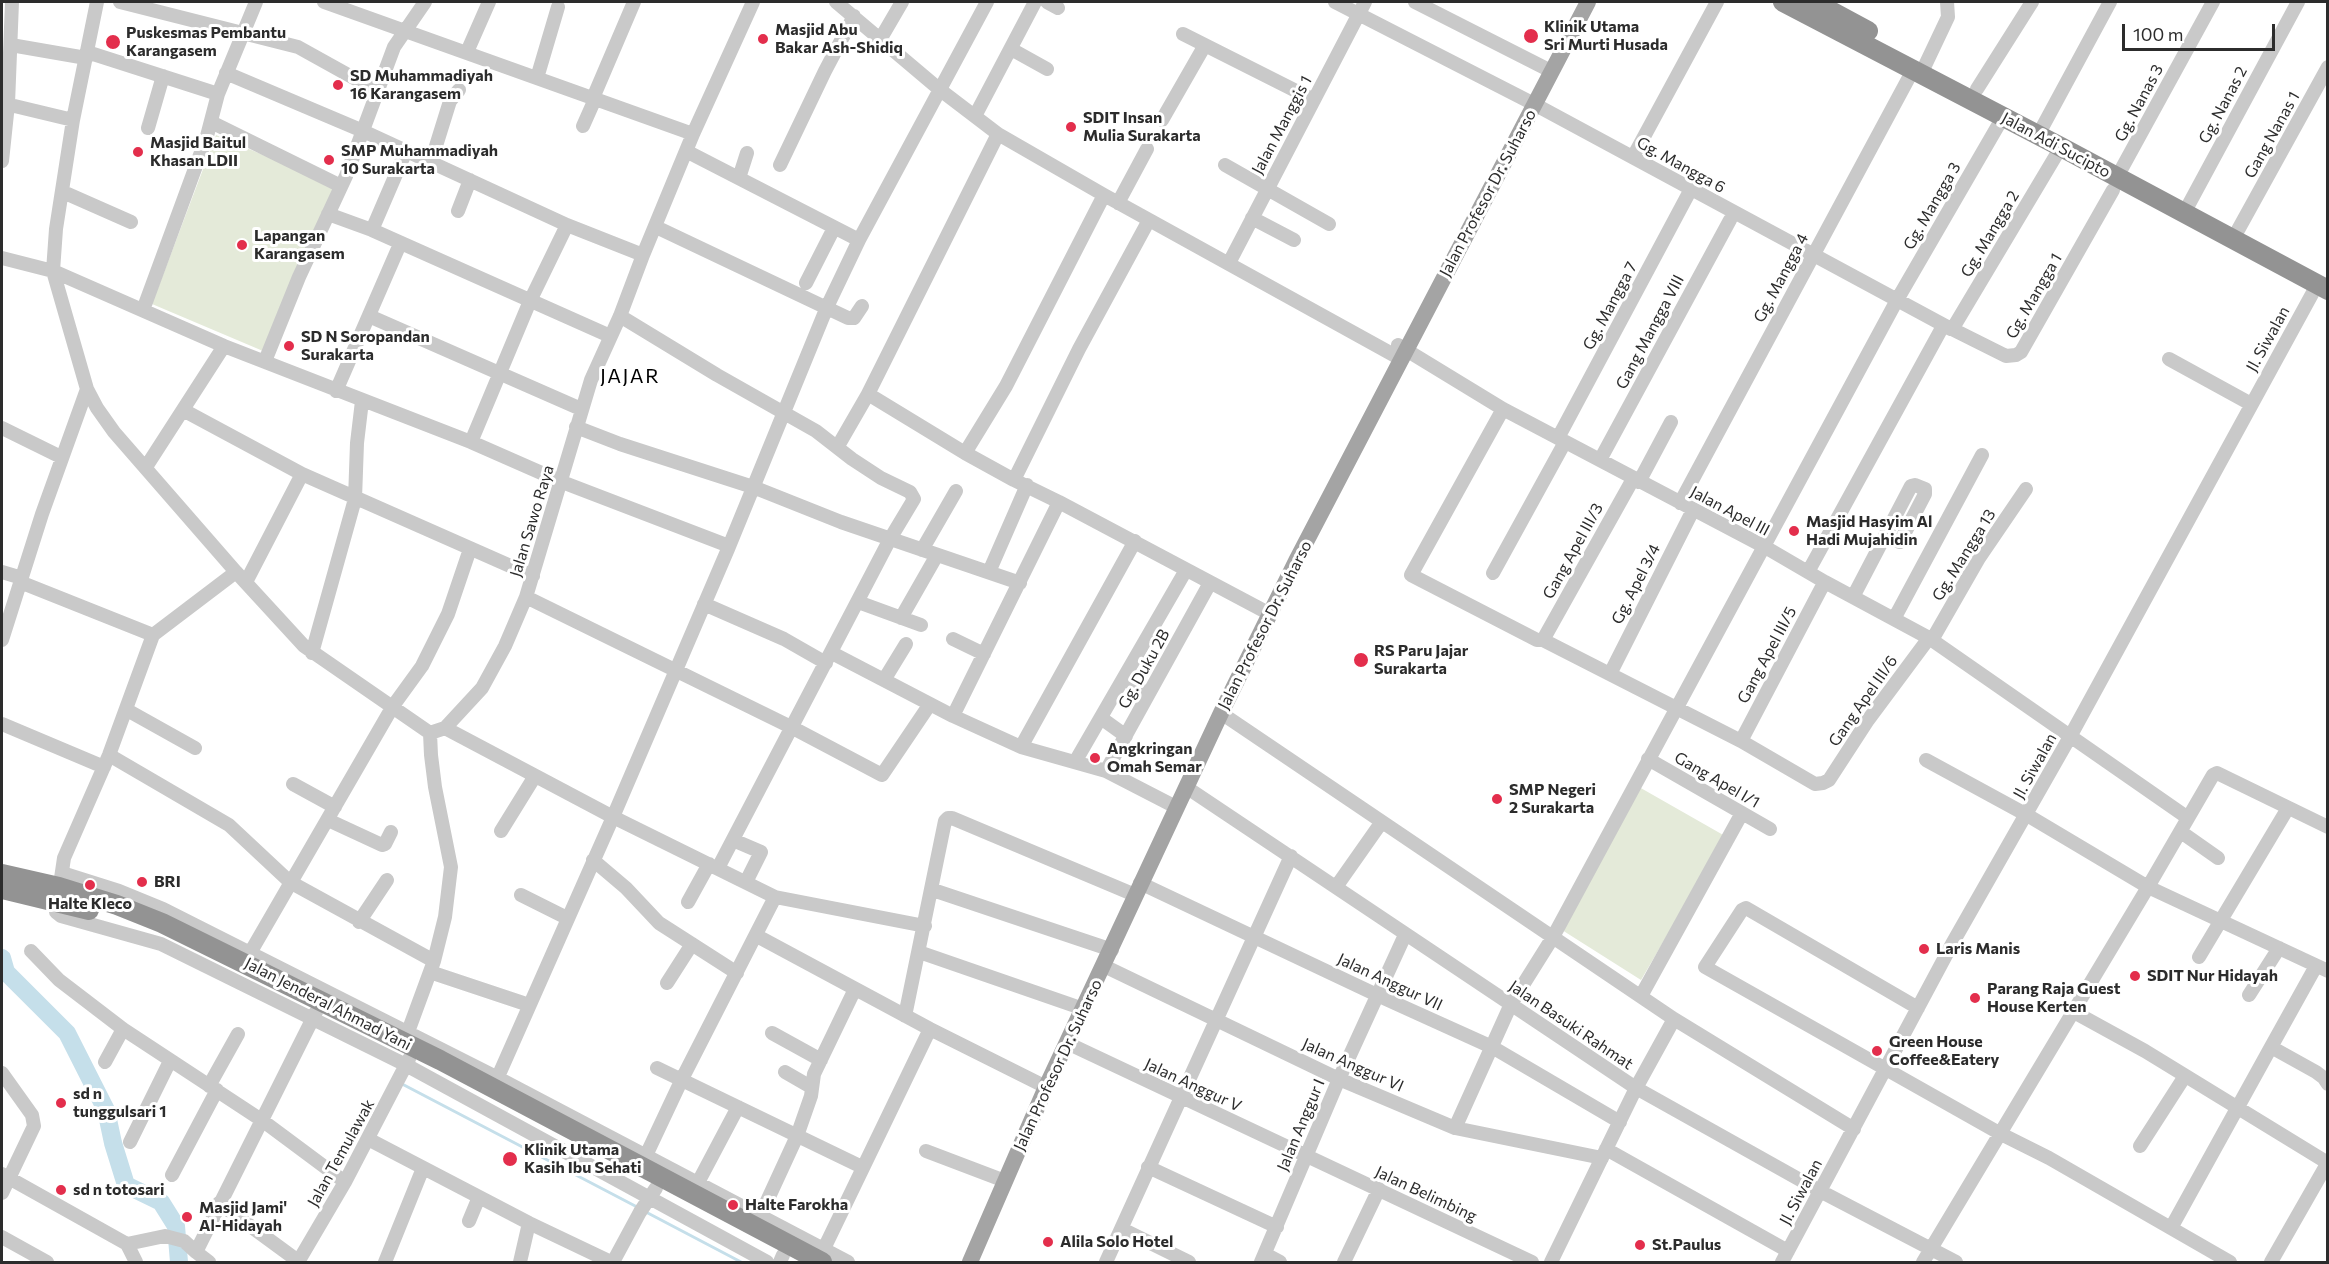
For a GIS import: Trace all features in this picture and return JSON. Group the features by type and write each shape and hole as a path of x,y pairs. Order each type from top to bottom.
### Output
{"highway":[{"name":"Jalan Adi Sucipto","path":"1783,2 1920,69 1981,84 2241,225 2324,284"},
{"name":"Jalan Adi Sucipto","path":"1814,2 2000,123 2061,147 2324,284"},
{"name":"Jalan Jenderal Ahmad Yani","path":"2,874 59,887 117,905 162,923 217,959 276,984"},
{"name":"Jalan Jenderal Ahmad Yani","path":"2,889 59,887"},
{"name":"Jalan Jenderal Ahmad Yani","path":"217,959 248,958 314,1014 388,1042 485,1090 524,1124 564,1145 640,1167"},
{"name":"Jalan Jenderal Ahmad Yani","path":"388,1042 437,1077 485,1090 552,1113 640,1167"},
{"path":"640,1167 695,1189 821,1258"},
{"path":"640,1167 648,1200 782,1261"}],"main road":[{"name":"Jalan Profesor Dr. Suharso","path":"1532,103 1545,68 1580,2"},
{"name":"Jalan Profesor Dr. Suharso","path":"964,1263 1075,1006 1108,948 1173,806 1267,612 1400,352 1532,103 1580,2"},
{"name":"Jalan Profesor Dr. Suharso","path":"1183,785 1221,713 1267,612"},
{"name":"Jalan Profesor Dr. Suharso","path":"1042,1086 1067,1043 1104,966 1108,948"},
{"name":"Jalan Profesor Dr. Suharso","path":"970,1263 1002,1179"}],"street":[{"path":"2,161 12,2"},
{"path":"97,2 73,120 56,229 53,271 87,389 114,432 236,572 312,653 393,706 430,734 435,787 451,867 445,917 432,967 388,1042"},
{"path":"120,2 298,47 379,92"},
{"path":"143,310 211,123 218,94 256,2"},
{"path":"324,2 360,7 404,31 693,134"},
{"path":"265,361 298,277 341,186 379,92 394,47 425,2"},
{"path":"467,52 489,2"},
{"path":"583,126 634,2"},
{"name":"Jalan Sawo Raya","path":"430,734 445,728 482,688 505,646 533,576 581,410 693,134 753,2"},
{"name":"Jalan Apel III","path":"836,2 939,89 998,134 1149,220 1765,547 1930,639 2188,818"},
{"path":"881,38 902,2"},
{"path":"485,1090 529,1005 613,817 729,546 826,307 859,240 987,2"},
{"path":"975,116 1035,2"},
{"name":"Gg. Mangga 6","path":"1335,2 1362,8 1532,103 1897,300"},
{"path":"1415,2 1545,68"},
{"path":"1633,157 1717,2"},
{"name":"Gg. Mangga 4","path":"1680,503 1812,255 1948,17 1947,2"},
{"path":"1981,84 2032,2"},
{"path":"2046,120 2110,2"},
{"name":"Gg. Nanas 3","path":"2125,162 2213,2"},
{"name":"Gg. Nanas 2","path":"2192,198 2298,2"},
{"path":"537,78 558,7"},
{"name":"Jalan Manggis 1","path":"1229,263 1362,8"},
{"path":"780,165 854,16"},
{"path":"1183,34 1314,100"},
{"path":"1162,120 1205,45"},
{"path":"1011,50 1047,69"},
{"path":"7,53 87,55 218,94"},
{"name":"Gang Nanas 1","path":"2241,225 2328,67"},
{"path":"226,73 363,131 567,225 643,255"},
{"path":"148,128 163,76"},
{"path":"431,162 450,101 459,90"},
{"path":"5,103 73,120"},
{"path":"211,123 341,186"},
{"name":"Gg. Mangga 3","path":"1455,1128 1510,1004 1553,937 1897,300 2000,123"},
{"path":"838,446 868,394 998,134"},
{"name":"Gg. Mangga 2","path":"1809,572 1947,327 2061,147"},
{"path":"1118,203 1147,149"},
{"path":"372,230 406,151"},
{"path":"686,151 859,240"},
{"path":"739,178 747,153"},
{"path":"1225,165 1329,224"},
{"path":"458,211 470,180"},
{"name":"Gg. Mangga 7","path":"1494,573 1691,189"},
{"name":"Gg. Mangga 1","path":"1897,300 2006,356 2016,355 2021,352 2114,190"},
{"path":"63,192 131,222"},
{"path":"965,453 1006,386 1104,195"},
{"path":"328,214 372,230 610,336"},
{"path":"1252,218 1294,240"},
{"path":"1014,480 1079,349 1149,220"},
{"name":"Gang Mangga VIII","path":"1600,460 1730,220"},
{"path":"471,442 530,301 567,225"},
{"path":"656,227 851,320 862,306"},
{"path":"806,284 834,228"},
{"path":"336,391 400,244"},
{"path":"2,258 53,271 224,346 471,442 562,482 729,546"},
{"name":"Jl. Siwalan","path":"1786,1259 1952,945 2071,735 2251,404 2324,284"},
{"path":"369,316 581,410"},
{"path":"620,316 816,431 852,459 913,495 914,499 890,539 733,840 688,902"},
{"path":"146,467 224,346"},
{"path":"2169,359 2251,404"},
{"path":"2,635 61,457 87,389"},
{"path":"868,394 1014,480 1135,541 1267,612"},
{"path":"312,653 355,499 357,443 362,401"},
{"path":"80,410 97,408"},
{"path":"1503,409 1411,575 1741,741"},
{"path":"183,410 302,474 533,576"},
{"name":"Gang Apel III/3","path":"1543,640 1671,422"},
{"path":"576,427 1020,583"},
{"path":"3,432 61,457"},
{"path":"1894,619 1982,455"},
{"path":"246,582 302,474"},
{"path":"989,573 1027,485"},
{"name":"Gg. Mangga 13","path":"1930,639 1979,558 2026,489"},
{"path":"922,550 956,491"},
{"path":"953,716 1059,502"},
{"name":"Gg. Apel 3/4","path":"1610,674 1693,510"},
{"path":"1853,597 1886,537"},
{"path":"1021,747 1135,541"},
{"path":"248,958 393,706 422,666 460,581 470,549"},
{"path":"901,618 937,555"},
{"path":"1075,762 1186,570"},
{"path":"2,572 153,635"},
{"path":"217,959 61,916 56,912 64,858 107,761 153,635 236,572"},
{"name":"Gg. Duku 2B","path":"1106,771 1210,583"},
{"name":"Gang Apel III/5","path":"1741,741 1823,585"},
{"path":"526,597 793,728 882,776 930,704"},
{"path":"858,602 921,625"},
{"path":"704,604 884,680 953,716 1021,747 1106,771 1173,806"},
{"path":"953,639 984,654"},
{"name":"Gang Apel III/6","path":"1741,741 1810,782 1823,783 1828,780 1868,720 1930,639"},
{"path":"884,680 906,644"},
{"path":"1124,678 1148,695"},
{"path":"127,710 195,748"},
{"path":"1221,713 1674,1019 1854,1130"},
{"path":"1101,718 1126,736"},
{"path":"2,724 107,761 229,825 290,882 432,967 529,1005"},
{"path":"445,728 613,817 775,897 925,926"},
{"name":"Gang Apel I/1","path":"1648,759 1770,829"},
{"path":"1926,760 2027,814 2148,887 2322,968 2271,1047 2171,1228"},
{"path":"1923,1263 2215,773 2328,827"},
{"path":"501,831 535,776"},
{"path":"293,784 335,807"},
{"name":"Jalan Basuki Rahmat","path":"1183,785 1636,1088 1820,1191 1956,1263"},
{"path":"2199,957 2288,808"},
{"path":"1641,996 1742,813"},
{"name":"Jalan Anggur VII","path":"933,890 945,821 952,818 1253,937 1492,1047 1620,1122"},
{"path":"328,820 381,845 385,844 391,832"},
{"path":"1336,887 1381,823"},
{"path":"2181,832 2218,858"},
{"path":"733,840 761,852 746,882"},
{"path":"1106,1263 1290,856"},
{"path":"592,860 626,888 659,923 737,973"},
{"path":"359,922 387,880"},
{"path":"905,1016 933,890 1108,948"},
{"path":"521,895 567,918"},
{"path":"640,1167 775,897"},
{"path":"1918,1008 1746,908 1742,910 1705,967 2001,1134 2049,1158 2230,1263"},
{"name":"Jalan Anggur I","path":"1263,1258 1305,1155 1405,935"},
{"path":"757,936 905,1016 1042,1086"},
{"path":"667,983 692,944"},
{"path":"2249,995 2278,948"},
{"path":"31,951 58,980 123,1029 263,1120 345,1182"},
{"path":"919,952 1075,1006"},
{"name":"Jalan Anggur VI","path":"1104,966 1339,1079 1455,1128 1604,1154 1786,1259"},
{"path":"758,1222 797,1136 811,1095 814,1074 855,989"},
{"path":"2074,1012 2185,1076 2327,1163 2271,1263"},
{"path":"196,1252 314,1014"},
{"path":"1551,1263 1636,1088 1674,1019"},
{"path":"105,1062 123,1029"},
{"path":"848,1263 821,1258 862,1167 930,1029"},
{"path":"772,1033 821,1060"},
{"path":"172,1175 238,1034"},
{"name":"Jalan Temulawak","path":"298,1262 345,1182 397,1082 388,1042"},
{"name":"Jalan Anggur V","path":"1067,1043 1305,1155"},
{"path":"2271,1047 2316,1072 2328,1084"},
{"path":"130,1142 170,1060"},
{"path":"657,1068 862,1167"},
{"path":"785,1072 811,1088"},
{"path":"2,1073 34,1119 32,1133 5,1176 2,1193"},
{"path":"2140,1146 2185,1076"},
{"path":"695,1189 738,1107"},
{"path":"368,1139 529,1223 612,1263 648,1200 564,1145"},
{"path":"926,1151 1002,1179"},
{"name":"Jalan Belimbing","path":"1305,1155 1532,1263"},
{"path":"1148,1167 1277,1227"},
{"path":"385,1263 423,1168"},
{"path":"5,1176 127,1244 136,1263"},
{"path":"1344,1263 1379,1190"},
{"path":"470,1221 479,1197"},
{"path":"219,1203 298,1262"},
{"path":"520,1263 529,1223"},
{"path":"1122,1229 1189,1263"},
{"path":"127,1244 165,1236 184,1241 209,1263"},
{"path":"2,1237 47,1263"},
{"path":"1263,1258 1280,1263"}],"green space":[{"name":"Lapangan Karangasem","path":"216,135 336,186 263,351 152,304"},
{"path":"1639,787 1725,836 1641,980 1562,930"}],"waterway":[{"path":"2,958 6,972 67,1033 106,1110 126,1185 161,1202 176,1226 179,1262"},
{"path":"404,1085 639,1208"},
{"path":"644,1211 741,1262"}],"place":[{"name":"Klinik Utama Sri Murti Husada","path":"1531,36"},
{"name":"Masjid Abu Bakar Ash-Shidiq","path":"763,39"},
{"name":"Puskesmas Pembantu Karangasem","path":"113,42"},
{"name":"SD Muhammadiyah 16 Karangasem","path":"338,85"},
{"name":"SDIT Insan Mulia Surakarta","path":"1071,127"},
{"name":"Masjid Baitul Khasan LDII","path":"138,152"},
{"name":"SMP Muhammadiyah 10 Surakarta","path":"329,160"},
{"name":"Lapangan Karangasem","path":"242,245"},
{"name":"SD N Soropandan Surakarta","path":"289,346"},
{"name":"Masjid Hasyim Al Hadi Mujahidin","path":"1794,531"},
{"name":"RS Paru Jajar Surakarta","path":"1361,660"},
{"name":"Angkringan Omah Semar","path":"1095,758"},
{"name":"SMP Negeri 2 Surakarta","path":"1497,799"},
{"name":"BRI","path":"142,882"},
{"name":"Halte Kleco","path":"90,885"},
{"name":"Laris Manis","path":"1924,949"},
{"name":"SDIT Nur Hidayah","path":"2135,976"},
{"name":"Parang Raja Guest House Kerten","path":"1975,998"},
{"name":"Green House Coffee&Eatery","path":"1877,1051"},
{"name":"sd n tunggulsari 1","path":"61,1103"},
{"name":"Klinik Utama Kasih Ibu Sehati","path":"510,1159"},
{"name":"sd n totosari","path":"61,1190"},
{"name":"Halte Farokha","path":"733,1205"},
{"name":"Masjid Jami' Al-Hidayah","path":"187,1217"},
{"name":"Alila Solo Hotel","path":"1048,1242"},
{"name":"St.Paulus","path":"1640,1245"}],"district":[{"name":"JAJAR","path":"630,376"}]}
